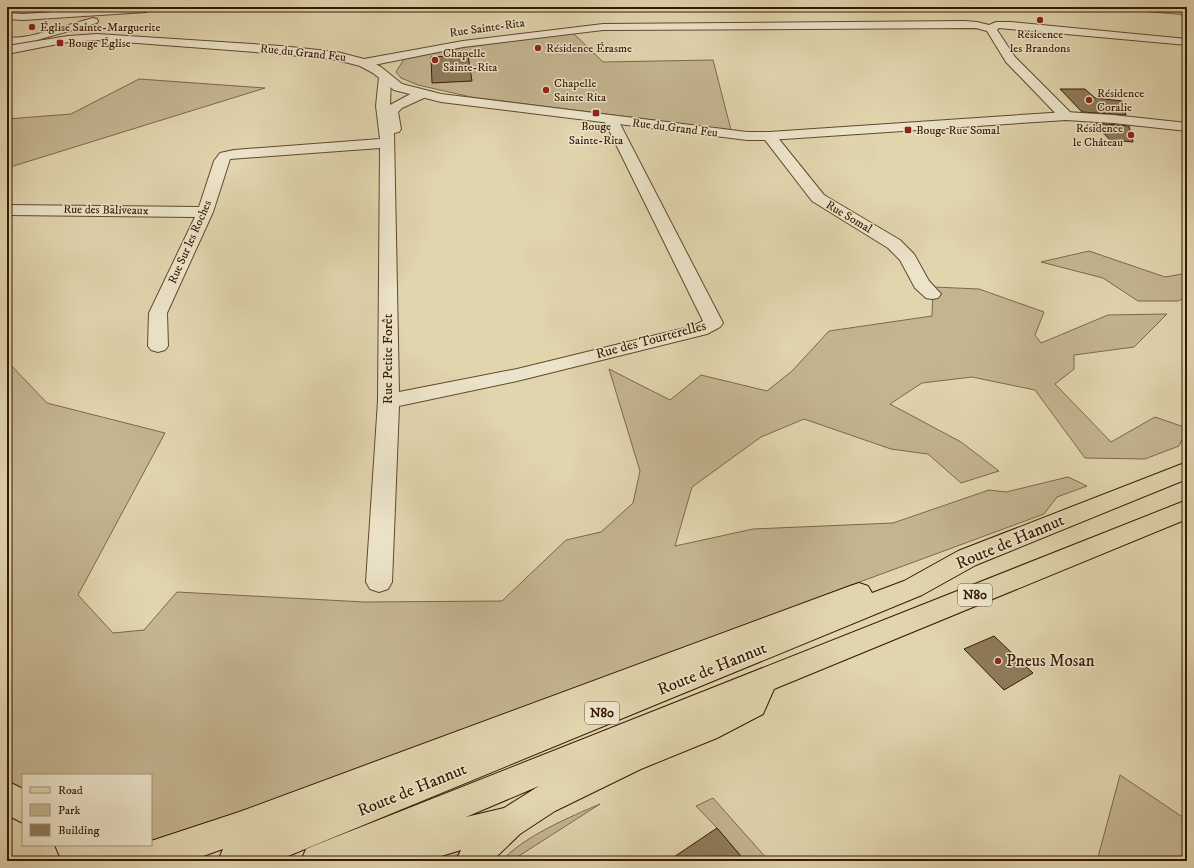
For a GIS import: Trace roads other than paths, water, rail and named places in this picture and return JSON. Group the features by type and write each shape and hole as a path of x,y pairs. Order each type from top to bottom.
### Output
{"main road":[{"name":"Route de Hannut","path":"235,861 914,588 967,558 1187,470"},
{"name":"Route de Hannut","path":"318,861 351,849 1187,509"},
{"path":"141,861 246,826 902,577 967,558"},
{"path":"474,861 482,846 509,823 544,800 630,758 706,729 753,705 763,681"},
{"path":"7,796 22,807"},
{"path":"351,849 428,844 471,831 509,823"},
{"path":"74,846 98,858 132,861"}],"street":[{"path":"8,16 23,17 151,8"},
{"path":"68,39 82,30 151,8"},
{"path":"23,17 10,33 10,42 37,37 94,21 110,12"},
{"name":"Rue Sainte-Rita","path":"364,63 464,44 610,26 964,24 977,25 991,29 996,25 1011,25 1187,42"},
{"path":"991,29 1010,59 1066,116"},
{"name":"Rue du Grand Feu","path":"7,50 68,39 97,37 129,38 281,50 337,56 364,63 377,70 398,87 421,94 450,100 747,136 769,136 1066,116 1113,119 1187,127"},
{"name":"Rue Petite Forêt","path":"379,582 389,401 384,77"},
{"name":"Rue Petite Forêt","path":"386,139 394,129 391,111 397,105 421,94"},
{"name":"Rue des Tourterelles","path":"389,401 524,373 700,330 713,323 611,120"},
{"name":"Rue Somal","path":"769,136 818,198 894,244 908,258 921,284 932,294"},
{"name":"Rue Sur les Roches","path":"158,346 158,313 205,212 221,161 225,156 386,139"},
{"name":"Rue des Baliveaux","path":"7,210 205,212"}],"place":[{"name":"Résicence les Brandons","path":"1040,20"},
{"name":"Église Sainte-Marguerite","path":"32,27"},
{"name":"Bouge Église","path":"60,43"},
{"name":"Résidence Érasme","path":"538,48"},
{"name":"Chapelle Sainte-Rita","path":"435,60"},
{"name":"Chapelle Sainte Rita","path":"546,90"},
{"name":"Résidence Coralie","path":"1089,100"},
{"name":"Bouge Sainte-Rita","path":"596,113"},
{"name":"Bouge Rue Somal","path":"908,130"},
{"name":"Résidence le Château","path":"1131,135"},
{"name":"Pneus Mosan","path":"998,661"}]}
